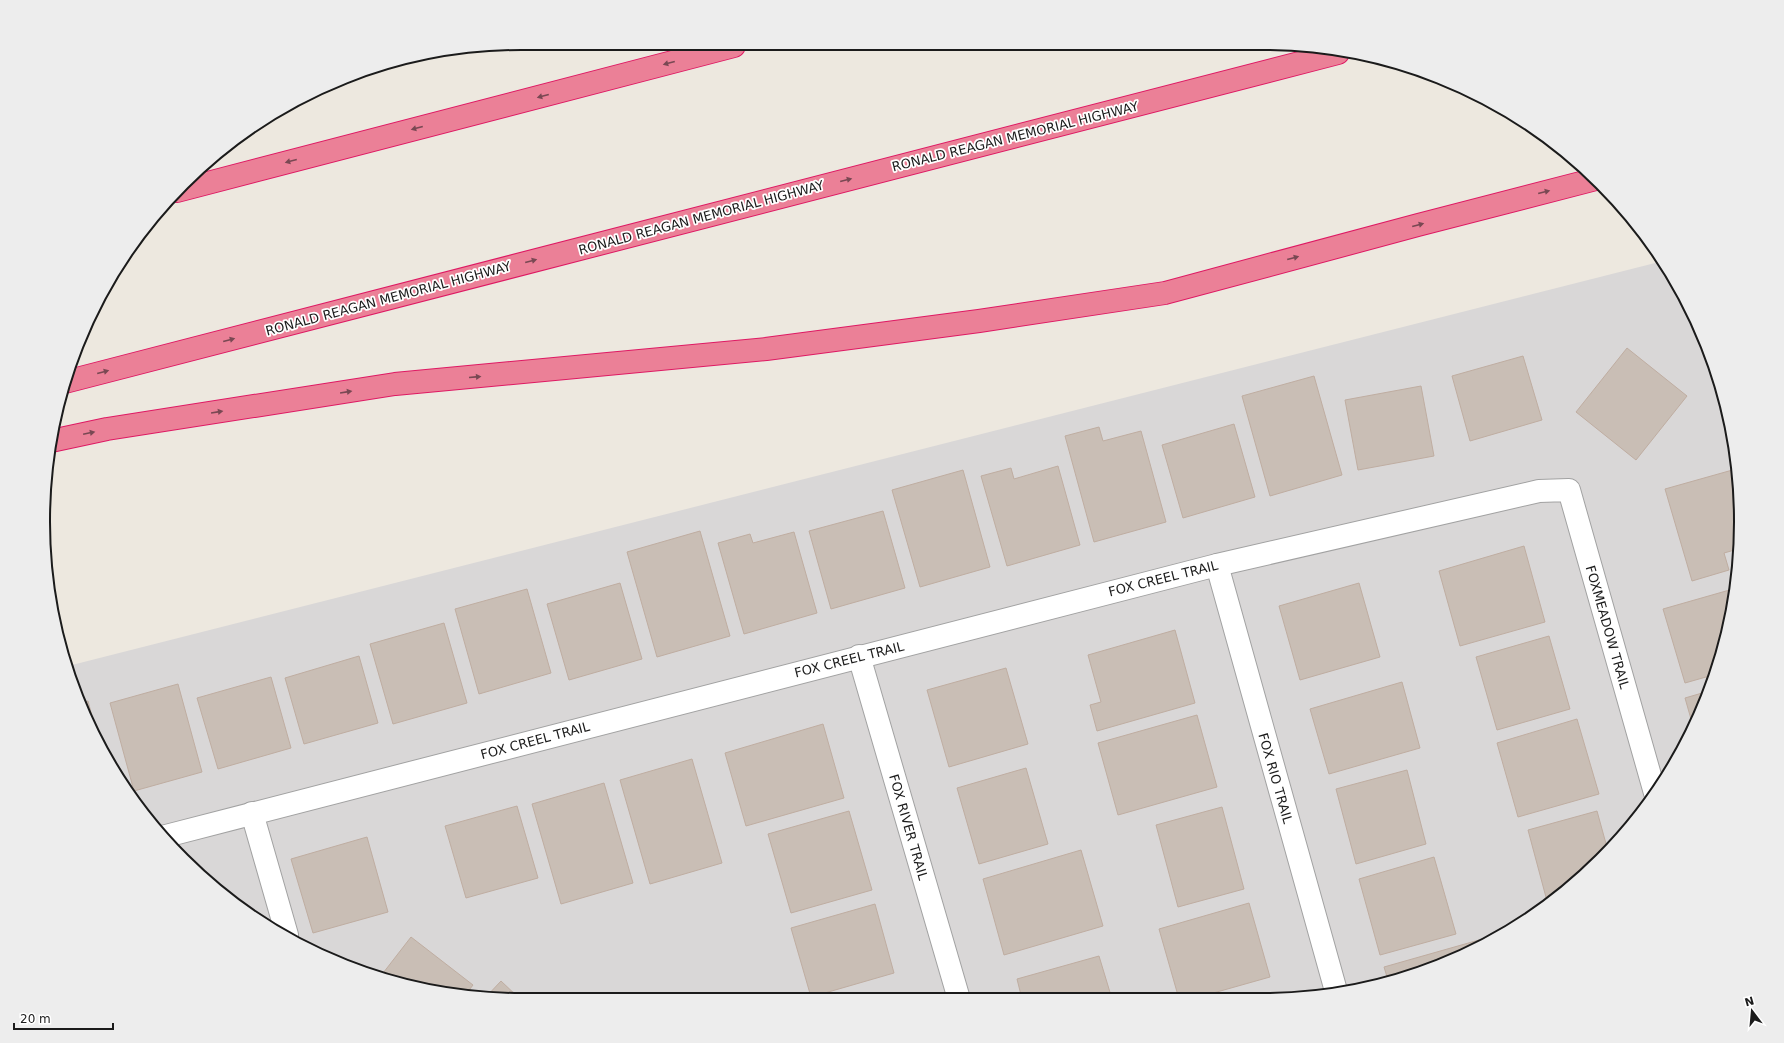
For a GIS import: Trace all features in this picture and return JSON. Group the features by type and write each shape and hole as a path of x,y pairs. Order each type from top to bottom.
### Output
{"highway":[{"path":"188,188 719,50"},
{"name":"RONALD REAGAN MEMORIAL HIGHWAY","path":"72,380 1330,55"},
{"path":"57,440 107,429 395,384 766,349 979,321 1165,293 1588,181"}],"street":[{"name":"FOXMEADOW TRAIL","path":"1539,491 1569,490 1653,786"},
{"name":"FOX CREEL TRAIL","path":"170,835 859,656 1217,565 1539,491"},
{"name":"FOX RIO TRAIL","path":"1217,565 1335,987"},
{"name":"FOX RIVER TRAIL","path":"859,656 957,993"},
{"path":"252,813 285,930"}],"shaded area":[{"path":"1657,263 1685,313 1709,370 1718,399 1730,460 1733,491 1733,552 1730,583 1718,644 1698,702 1685,730 1671,757 1637,809 1596,855 1573,876 1550,896 1498,930 1443,957 1414,968 1385,977 1324,989 1262,993 522,993 460,989 399,977 341,957 286,930 234,896 188,855 147,809 113,757 86,702 72,665"}],"building":[{"path":"1627,348 1687,396 1636,460 1576,412"},
{"path":"1523,356 1542,420 1470,441 1452,376"},
{"path":"1314,376 1342,475 1270,496 1242,396"},
{"path":"1421,386 1434,456 1358,470 1345,400"},
{"path":"1234,424 1255,497 1183,518 1162,445"},
{"path":"1099,427 1103,441 1141,431 1166,522 1094,542 1065,436"},
{"path":"1058,466 1080,545 1007,566 981,476 1011,468 1014,479"},
{"path":"963,470 990,567 920,587 892,490"},
{"path":"1731,470 1734,522 1733,550 1724,553 1729,570 1692,581 1665,489"},
{"path":"883,511 905,588 831,609 809,531"},
{"path":"700,531 730,636 657,657 627,552"},
{"path":"794,532 817,613 744,634 718,543 750,534 753,543"},
{"path":"1524,546 1545,622 1460,646 1439,571"},
{"path":"620,583 642,659 569,680 547,604"},
{"path":"1359,583 1380,657 1300,680 1279,606"},
{"path":"527,589 551,673 479,694 455,609"},
{"path":"1729,590 1718,644 1708,677 1685,683 1663,609"},
{"path":"444,623 467,703 393,724 370,644"},
{"path":"1175,630 1195,703 1097,731 1090,705 1101,702 1088,655"},
{"path":"1549,636 1570,709 1497,730 1476,657"},
{"path":"359,656 378,723 304,744 285,678"},
{"path":"1006,668 1028,744 949,767 927,690"},
{"path":"271,677 291,748 218,769 197,698"},
{"path":"1402,682 1420,748 1329,774 1310,709"},
{"path":"178,684 202,772 134,791 110,703"},
{"path":"1701,693 1691,718 1685,698"},
{"path":"88,701 91,713 86,702"},
{"path":"1197,715 1217,787 1118,815 1098,743"},
{"path":"1577,719 1599,794 1518,817 1497,743"},
{"path":"823,724 844,798 746,826 725,753"},
{"path":"692,759 722,863 650,884 620,780"},
{"path":"1026,768 1048,844 979,864 957,788"},
{"path":"1407,770 1426,844 1356,864 1336,789"},
{"path":"604,783 633,883 561,904 532,804"},
{"path":"517,806 538,878 466,898 445,826"},
{"path":"1222,807 1244,889 1178,907 1156,825"},
{"path":"849,811 872,890 791,913 768,834"},
{"path":"1597,811 1606,844 1596,855 1546,899 1528,830"},
{"path":"367,837 388,912 313,933 291,859"},
{"path":"1081,850 1103,926 1004,955 983,879"},
{"path":"1434,857 1456,934 1380,955 1359,879"},
{"path":"1249,903 1270,977 1213,993 1177,993 1159,929"},
{"path":"875,904 894,973 825,993 810,993 791,928"},
{"path":"411,937 473,985 469,990 460,989 430,984 384,972"},
{"path":"1478,940 1443,957 1387,976 1384,967"},
{"path":"1099,956 1110,993 1020,993 1017,979"},
{"path":"501,981 513,993 491,992"}]}
